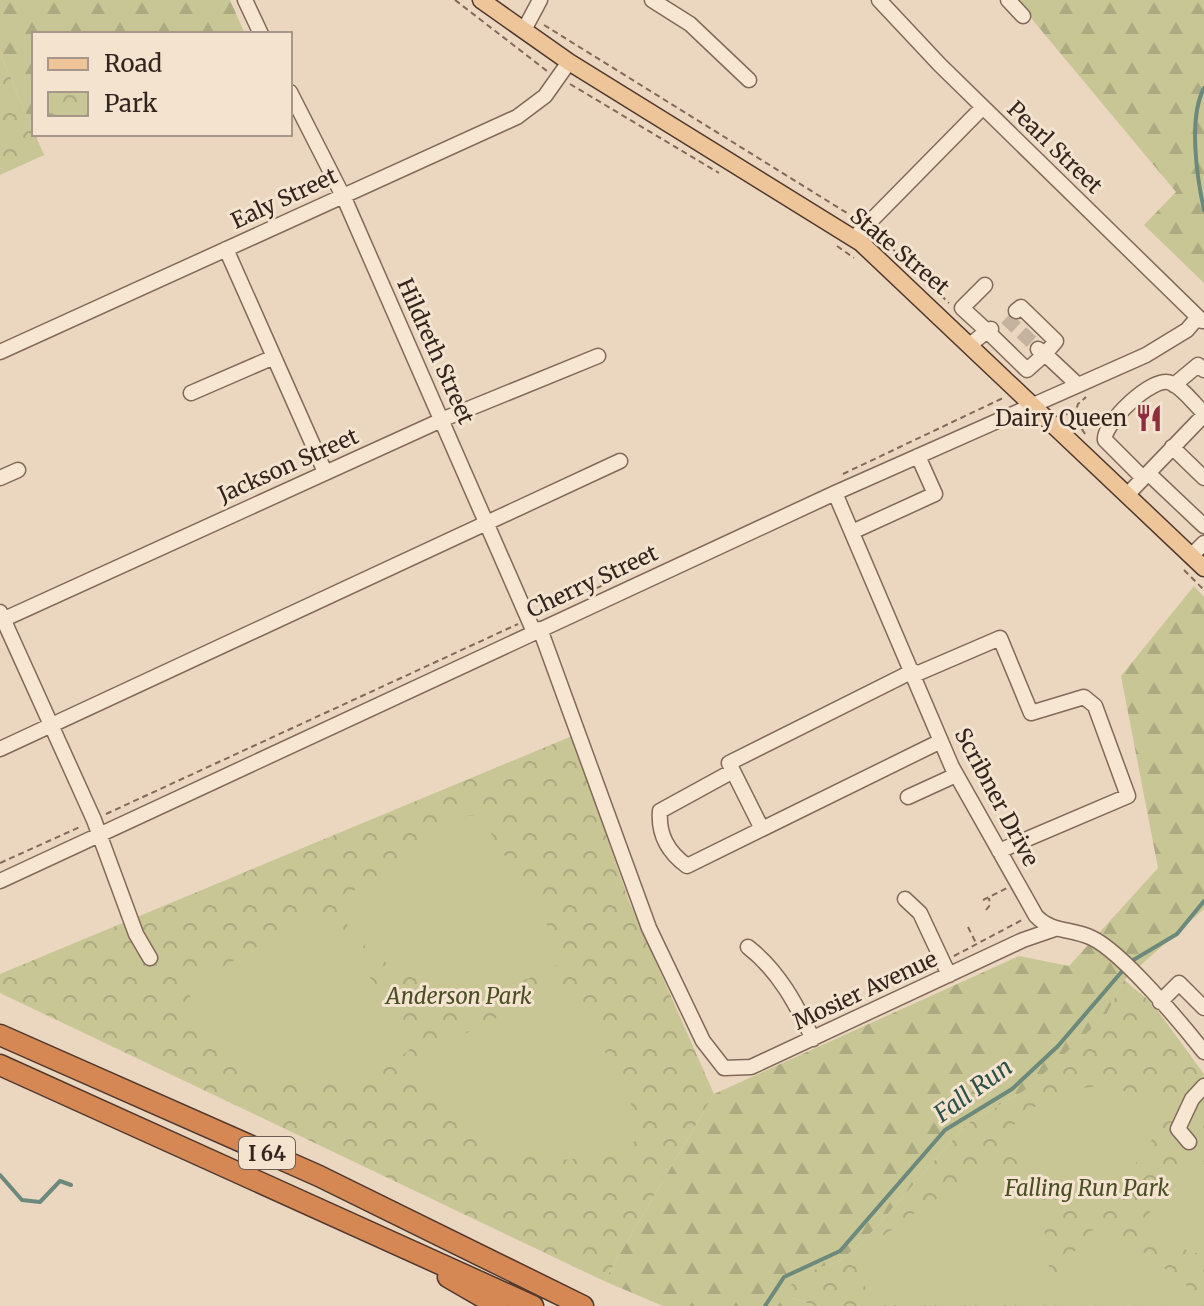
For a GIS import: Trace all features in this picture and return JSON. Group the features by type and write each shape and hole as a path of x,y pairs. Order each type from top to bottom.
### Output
{"highway":[{"name":"I 64","path":"0,1035 319,1176 583,1306"},
{"name":"I 64","path":"0,1065 533,1306"},
{"path":"395,1241 469,1291 498,1306"},
{"path":"530,1280 600,1306"}],"main road":[{"name":"State Street","path":"481,0 569,62 854,238 971,344 1006,390 1034,404 1128,494 1200,555"}],"street":[{"path":"245,0 260,32"},
{"path":"524,30 540,0"},
{"path":"652,0 690,24 749,80"},
{"name":"Pearl Street","path":"879,0 983,107 1201,320"},
{"path":"1008,0 1023,16"},
{"name":"Ealy Street","path":"0,352 517,117 545,96 569,62"},
{"name":"Hildreth Street","path":"292,96 342,196 537,631 649,928 703,1041"},
{"path":"854,238 983,107"},
{"path":"226,249 325,472"},
{"path":"985,285 962,308 989,330 1027,370"},
{"path":"1006,390 1041,351 1056,341 1021,307 1016,311"},
{"name":"Cherry Street","path":"0,881 835,493 1166,344 1201,320"},
{"path":"971,344 989,330"},
{"path":"1041,351 1078,385"},
{"name":"Jackson Street","path":"1,617 442,420 598,356"},
{"path":"191,393 274,357"},
{"path":"1174,385 1198,365 1204,370"},
{"path":"1128,494 1142,474 1204,414 1174,385 1162,381 1154,384 1127,407 1103,435 1142,474 1204,526"},
{"path":"1172,447 1204,478"},
{"path":"852,532 935,494 918,456"},
{"path":"0,749 620,461"},
{"path":"0,478 18,470"},
{"name":"Scribner Drive","path":"835,493 956,775 1036,916 1055,929"},
{"path":"1,617 100,835 136,934 150,958"},
{"path":"762,829 729,763 914,673 1000,638 1031,713 1084,697 1095,706 1128,796 999,851"},
{"path":"733,771 660,811 659,828 671,855 687,866 941,741"},
{"path":"908,797 956,775"},
{"path":"905,899 920,913 949,975"},
{"path":"1055,929 1093,938 1145,984 1204,1052"},
{"name":"Mosier Avenue","path":"703,1041 719,1065 734,1070 751,1067 1055,929"},
{"path":"748,947 768,962 795,1002 813,1039"},
{"path":"1160,1002 1179,983 1204,1008"},
{"path":"1189,1142 1178,1129 1192,1099 1204,1086"}],"path":[{"path":"455,0 558,77 727,177"},
{"path":"835,245 863,264"},
{"path":"1086,435 1074,416 1078,404 1090,394"},
{"path":"983,900 1007,888"},
{"path":"986,910 991,903 988,897"},
{"path":"968,927 977,944"}],"green space":[{"path":"0,0 230,0 244,32 32,32 32,127 0,53"},
{"path":"1016,0 1204,0 1204,283 1144,225 1176,192"},
{"path":"0,53 32,127 32,136 36,136 44,155 0,175"},
{"path":"1194,586 1204,597 1204,909 1124,980 1106,1015 1060,1060 1027,1089 967,1124 861,1244 839,1261 813,1270 792,1298 816,1306 663,1306 604,1281 714,1094 1019,956 1069,966 1158,868 1121,676"},
{"name":"Anderson Park","path":"572,736 629,901 714,1094 604,1281 0,993 0,974"},
{"path":"468,815 481,817 566,956 558,965 524,980 497,987 441,985 414,978 390,965 349,928 335,903"},
{"path":"310,914 321,916 420,1040 378,1071 327,1085 281,1081 237,1062 204,1031 194,1011 189,988"},
{"name":"Falling Run Park","path":"1124,980 1152,1003 1204,1074 1204,1306 816,1306 792,1298 786,1288 813,1270 839,1261 861,1244 967,1124 1027,1089 1106,1015"},
{"path":"561,985 573,988 644,1130 630,1145 618,1150 582,1158 548,1160 513,1152 460,1122 433,1092 419,1057"},
{"path":"1097,1086 1135,1094 1169,1114 1108,1205 1086,1209 996,1146 1017,1121 1039,1104 1065,1093"},
{"path":"1199,1161 1204,1162 1204,1255 1171,1242 1144,1218"},
{"path":"1021,1168 1038,1178 1051,1285 1089,1231 1111,1227 1190,1288 1178,1306 874,1305 856,1268 858,1253 956,1188 999,1171"}],"waterway":[{"name":"Fall Run","path":"1204,88 1195,131 1204,210"},
{"name":"Fall Run","path":"1130,962 1177,934 1204,901"},
{"name":"Fall Run","path":"765,1306 784,1277 840,1251 945,1130 1012,1089 1058,1046 1124,969"},
{"path":"0,1175 22,1200 40,1202 60,1181 71,1185"}],"tunnel":[{"path":"1006,318 1038,348"}],"place":[{"name":"Dairy Queen","path":"1149,418"}]}
